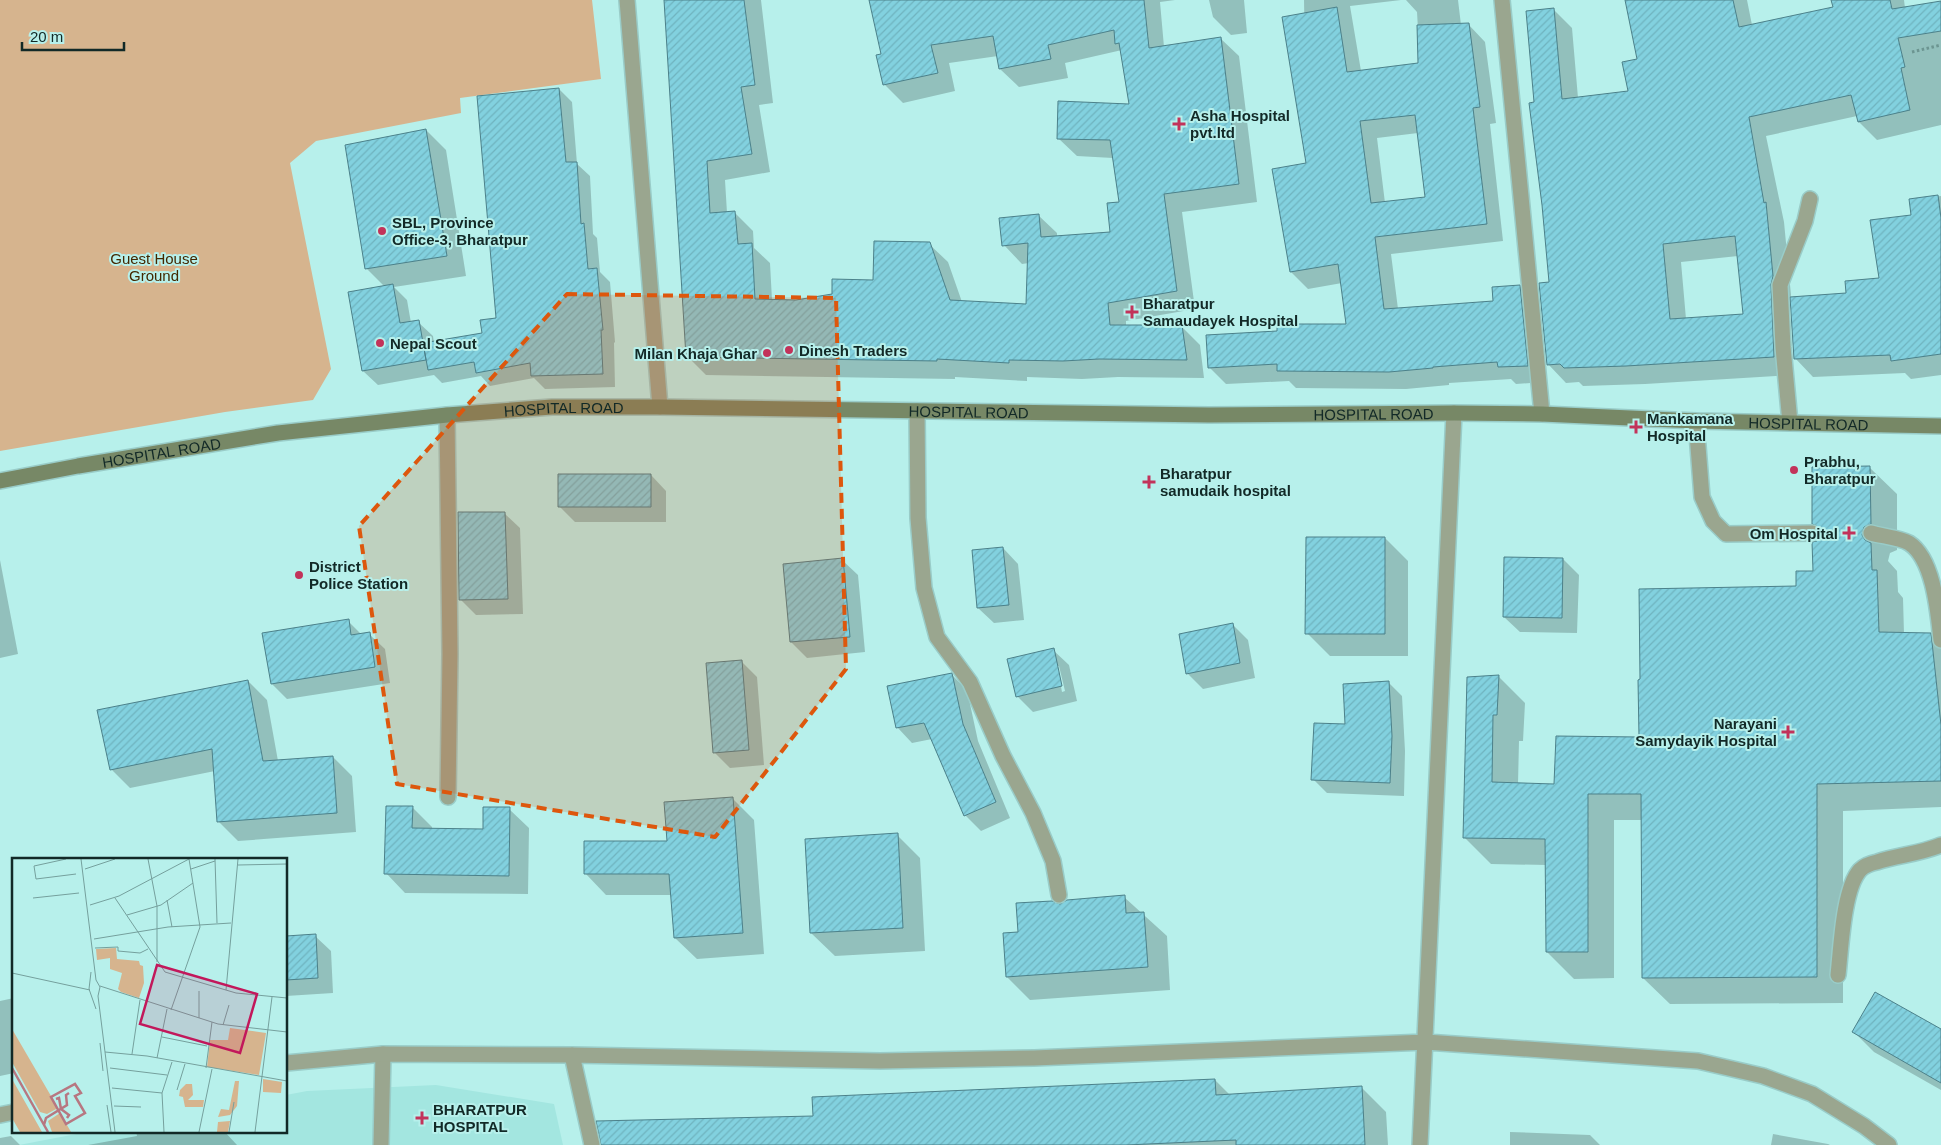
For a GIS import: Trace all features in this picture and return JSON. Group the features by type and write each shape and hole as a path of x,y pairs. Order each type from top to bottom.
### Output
{"street":[{"path":"627,0 660,407"},
{"path":"1502,0 1542,414"},
{"path":"1790,423 1780,285 1805,221 1810,199"},
{"name":"HOSPITAL ROAD","path":"0,481 78,466 278,433 447,415 552,408 660,407 1210,415 1542,414 1696,421 1941,426"},
{"path":"917,411 918,518 921,558 924,588 938,638 970,682 1003,756 1032,813 1053,861 1059,895"},
{"path":"1420,1145 1454,413"},
{"path":"447,415 450,654 448,797"},
{"path":"1696,421 1702,497 1713,521 1726,534 1812,533"},
{"path":"1871,534 1909,543 1924,560 1935,593 1941,640"},
{"path":"1838,975 1846,906 1854,879 1862,868 1877,862 1941,846"},
{"path":"288,1063 383,1054 572,1055 880,1061 1034,1058 1426,1042 1698,1061 1763,1076 1812,1094 1864,1126 1889,1145"},
{"path":"381,1145 383,1054"},
{"path":"572,1055 592,1145"}],"path":[{"path":"1912,52 1941,45"}],"highlighted area":[{"path":"567,294 836,298 846,669 715,837 397,784 359,526"}],"shaded area":[{"name":"BHARATPUR HOSPITAL","path":"436,1085 554,1104 563,1145 19,1145 87,1132 288,1132 288,1095 307,1091"}],"green space":[{"name":"Guest House Ground","path":"0,0 592,0 601,79 460,98 461,113 316,141 290,163 331,369 313,400 225,412 0,451"}],"building":[{"path":"664,0 744,0 755,85 741,87 752,154 707,161 710,213 735,211 738,244 752,243 755,299 796,300 832,294 832,279 873,280 874,241 930,242 950,300 1026,304 1028,243 1002,246 999,218 1039,214 1041,237 1110,232 1107,203 1119,202 1110,140 1057,139 1058,101 1129,104 1119,43 1115,44 1114,30 1048,45 1051,59 999,69 993,36 931,45 938,73 883,85 876,55 881,54 869,0 1144,0 1149,48 1221,37 1239,184 1164,194 1177,291 1108,303 1110,325 1182,325 1187,360 1009,360 1009,363 937,359 937,361 686,357"},
{"path":"1625,0 1733,0 1739,27 1833,7 1831,0 1890,0 1892,9 1941,1 1941,31 1898,38 1905,67 1901,68 1910,110 1858,122 1851,95 1749,117 1764,203 1766,202 1773,276 1771,285 1774,357 1626,366 1564,368 1560,364 1547,365 1539,283 1549,282 1542,205 1529,103 1534,102 1526,11 1554,8 1562,99 1628,91 1622,62 1637,59","holes":["1735,236 1743,314 1670,319 1663,244"]},
{"path":"1337,7 1347,72 1418,63 1417,25 1469,23 1480,107 1473,108 1487,224 1375,237 1384,309 1493,301 1492,287 1520,285 1528,366 1498,367 1497,362 1389,372 1277,371 1277,364 1208,368 1206,335 1277,331 1277,324 1346,324 1338,264 1290,272 1272,169 1306,163 1282,17","holes":["1415,115 1425,197 1371,203 1360,121"]},
{"path":"559,88 566,162 577,162 581,224 584,223 588,269 597,268 603,330 601,330 603,374 531,376 530,363 476,373 474,362 428,370 423,343 482,333 480,320 496,318 477,96"},
{"path":"426,129 447,256 365,269 345,145"},
{"path":"1938,195 1941,218 1941,354 1891,361 1890,355 1794,359 1790,297 1846,293 1845,281 1879,278 1870,220 1911,215 1909,199"},
{"name":"Nepal Scout","path":"393,284 400,323 419,320 426,360 362,371 348,292"},
{"path":"1870,466 1871,524 1864,527 1862,535 1865,540 1871,543 1872,570 1877,570 1879,632 1931,633 1941,725 1941,781 1817,784 1817,977 1642,978 1641,794 1588,794 1588,952 1546,952 1545,839 1463,838 1467,677 1499,675 1497,715 1493,715 1492,782 1554,784 1556,736 1639,737 1639,589 1796,586 1796,571 1813,571 1812,542 1817,541 1821,533 1820,528 1812,524 1812,467"},
{"path":"558,474 651,474 651,507 558,507"},
{"path":"458,512 505,512 508,599 459,600"},
{"path":"1306,537 1385,537 1385,634 1305,634"},
{"path":"1003,547 1009,605 977,608 972,550"},
{"path":"1504,557 1563,558 1562,618 1503,617"},
{"path":"843,558 850,637 790,642 783,564"},
{"path":"349,619 351,635 370,632 375,667 271,684 262,633"},
{"path":"1233,623 1240,663 1186,674 1179,634"},
{"path":"1054,648 1062,686 1016,697 1007,659"},
{"path":"742,660 749,750 713,753 706,663"},
{"path":"952,673 963,724 996,802 964,816 924,723 896,728 887,686"},
{"path":"248,680 263,761 333,756 337,813 217,822 212,749 110,770 97,710"},
{"path":"1389,681 1392,736 1390,783 1311,780 1314,723 1345,724 1343,684"},
{"path":"733,797 743,933 674,938 669,874 584,874 584,841 667,841 664,802"},
{"path":"386,806 413,806 412,828 483,829 483,807 510,807 509,876 384,874"},
{"path":"898,833 903,928 810,933 805,839"},
{"path":"1125,895 1126,913 1144,912 1148,967 1006,977 1003,933 1018,932 1016,903 1052,901 1060,904 1067,900"},
{"path":"316,934 318,978 288,980 288,936"},
{"path":"1875,992 1941,1029 1941,1083 1852,1032"},
{"path":"1215,1079 1216,1095 1362,1086 1365,1145 1236,1145 1236,1140 1126,1145 601,1145 596,1121 813,1116 812,1097"}],"place":[{"name":"Asha Hospital pvt.ltd","path":"1179,124"},
{"name":"SBL, Province Office-3, Bharatpur","path":"382,231"},
{"name":"Bharatpur Samaudayek Hospital","path":"1132,312"},
{"name":"Nepal Scout","path":"380,343"},
{"name":"Dinesh Traders","path":"789,350"},
{"name":"Milan Khaja Ghar","path":"767,353"},
{"name":"Mankamana Hospital","path":"1636,427"},
{"name":"Prabhu, Bharatpur","path":"1794,470"},
{"name":"Bharatpur samudaik hospital","path":"1149,482"},
{"name":"Om Hospital","path":"1849,533"},
{"name":"District Police Station","path":"299,575"},
{"name":"Narayani Samydayik Hospital","path":"1788,732"},
{"name":"BHARATPUR HOSPITAL","path":"422,1118"}]}
